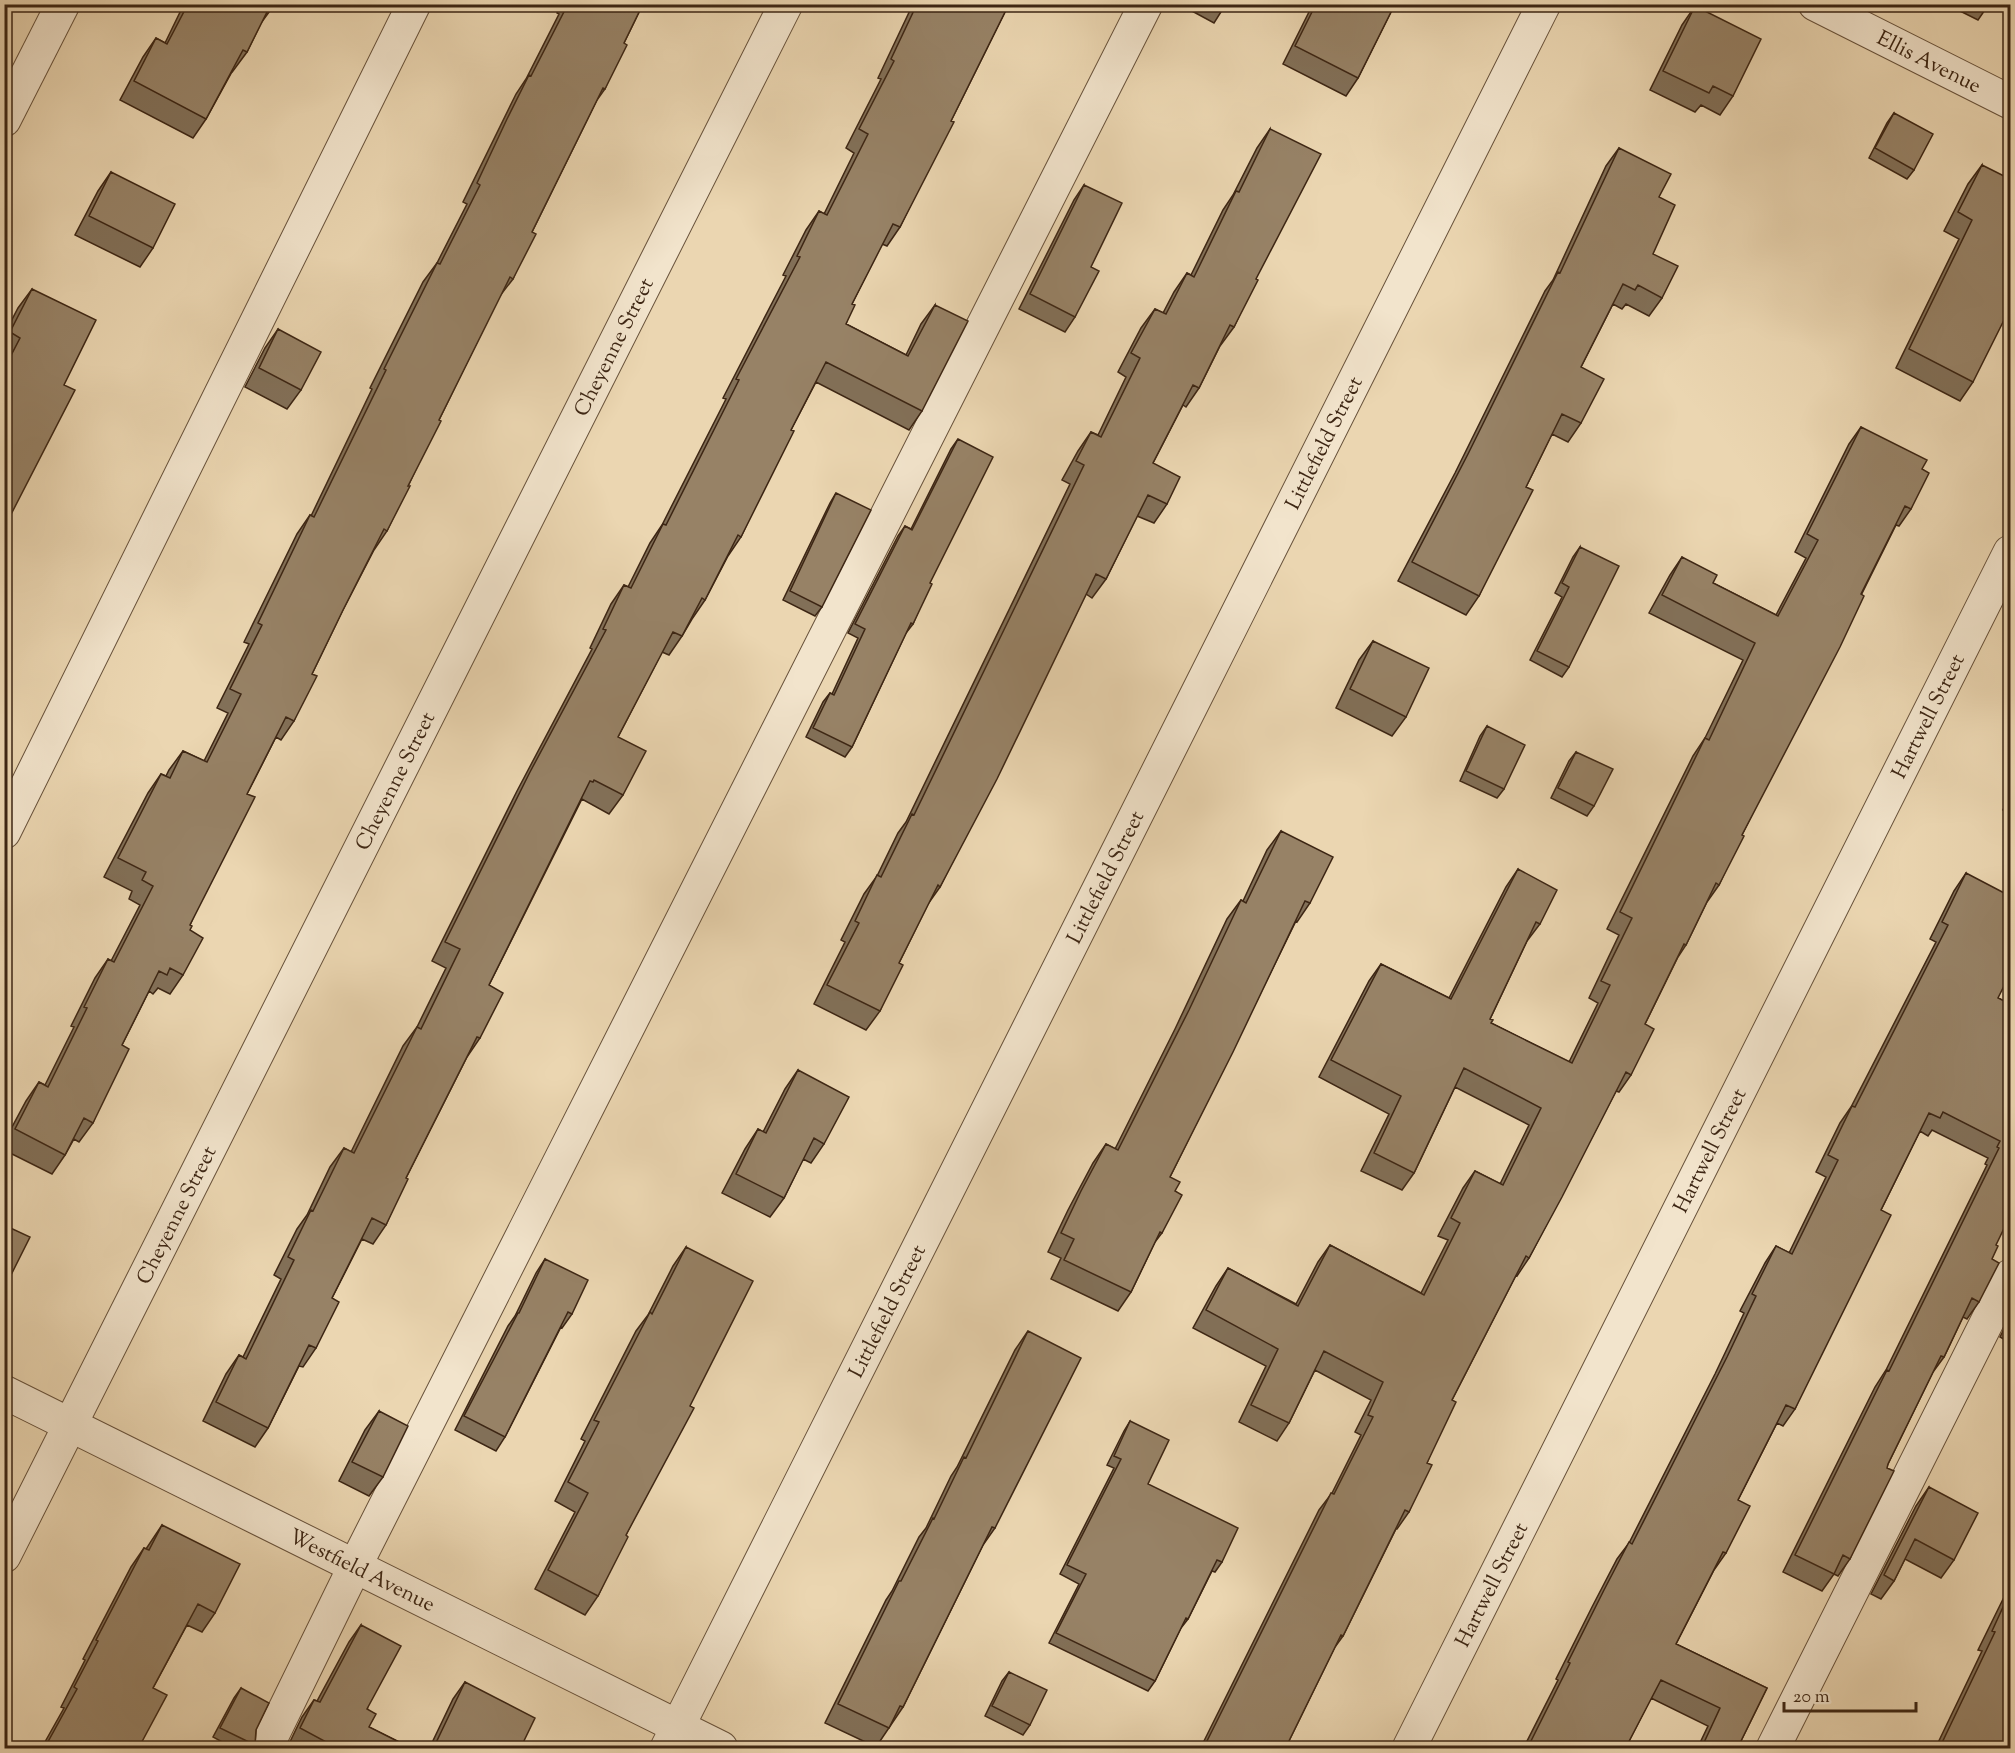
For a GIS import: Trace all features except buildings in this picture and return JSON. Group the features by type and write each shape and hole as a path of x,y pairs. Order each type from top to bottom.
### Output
{"street":[{"path":"4,120 63,4"},
{"path":"4,832 414,4"},
{"name":"Cheyenne Street","path":"4,1556 786,4"},
{"path":"266,1749 355,1566 1146,4"},
{"name":"Littlefield Street","path":"672,1738 1544,4"},
{"name":"Ellis Avenue","path":"1815,4 2010,102"},
{"name":"Hartwell Street","path":"1409,1749 2010,552"},
{"path":"1773,1749 2010,1276"},
{"name":"Westfield Avenue","path":"4,1392 355,1566 672,1738 721,1749"}]}
